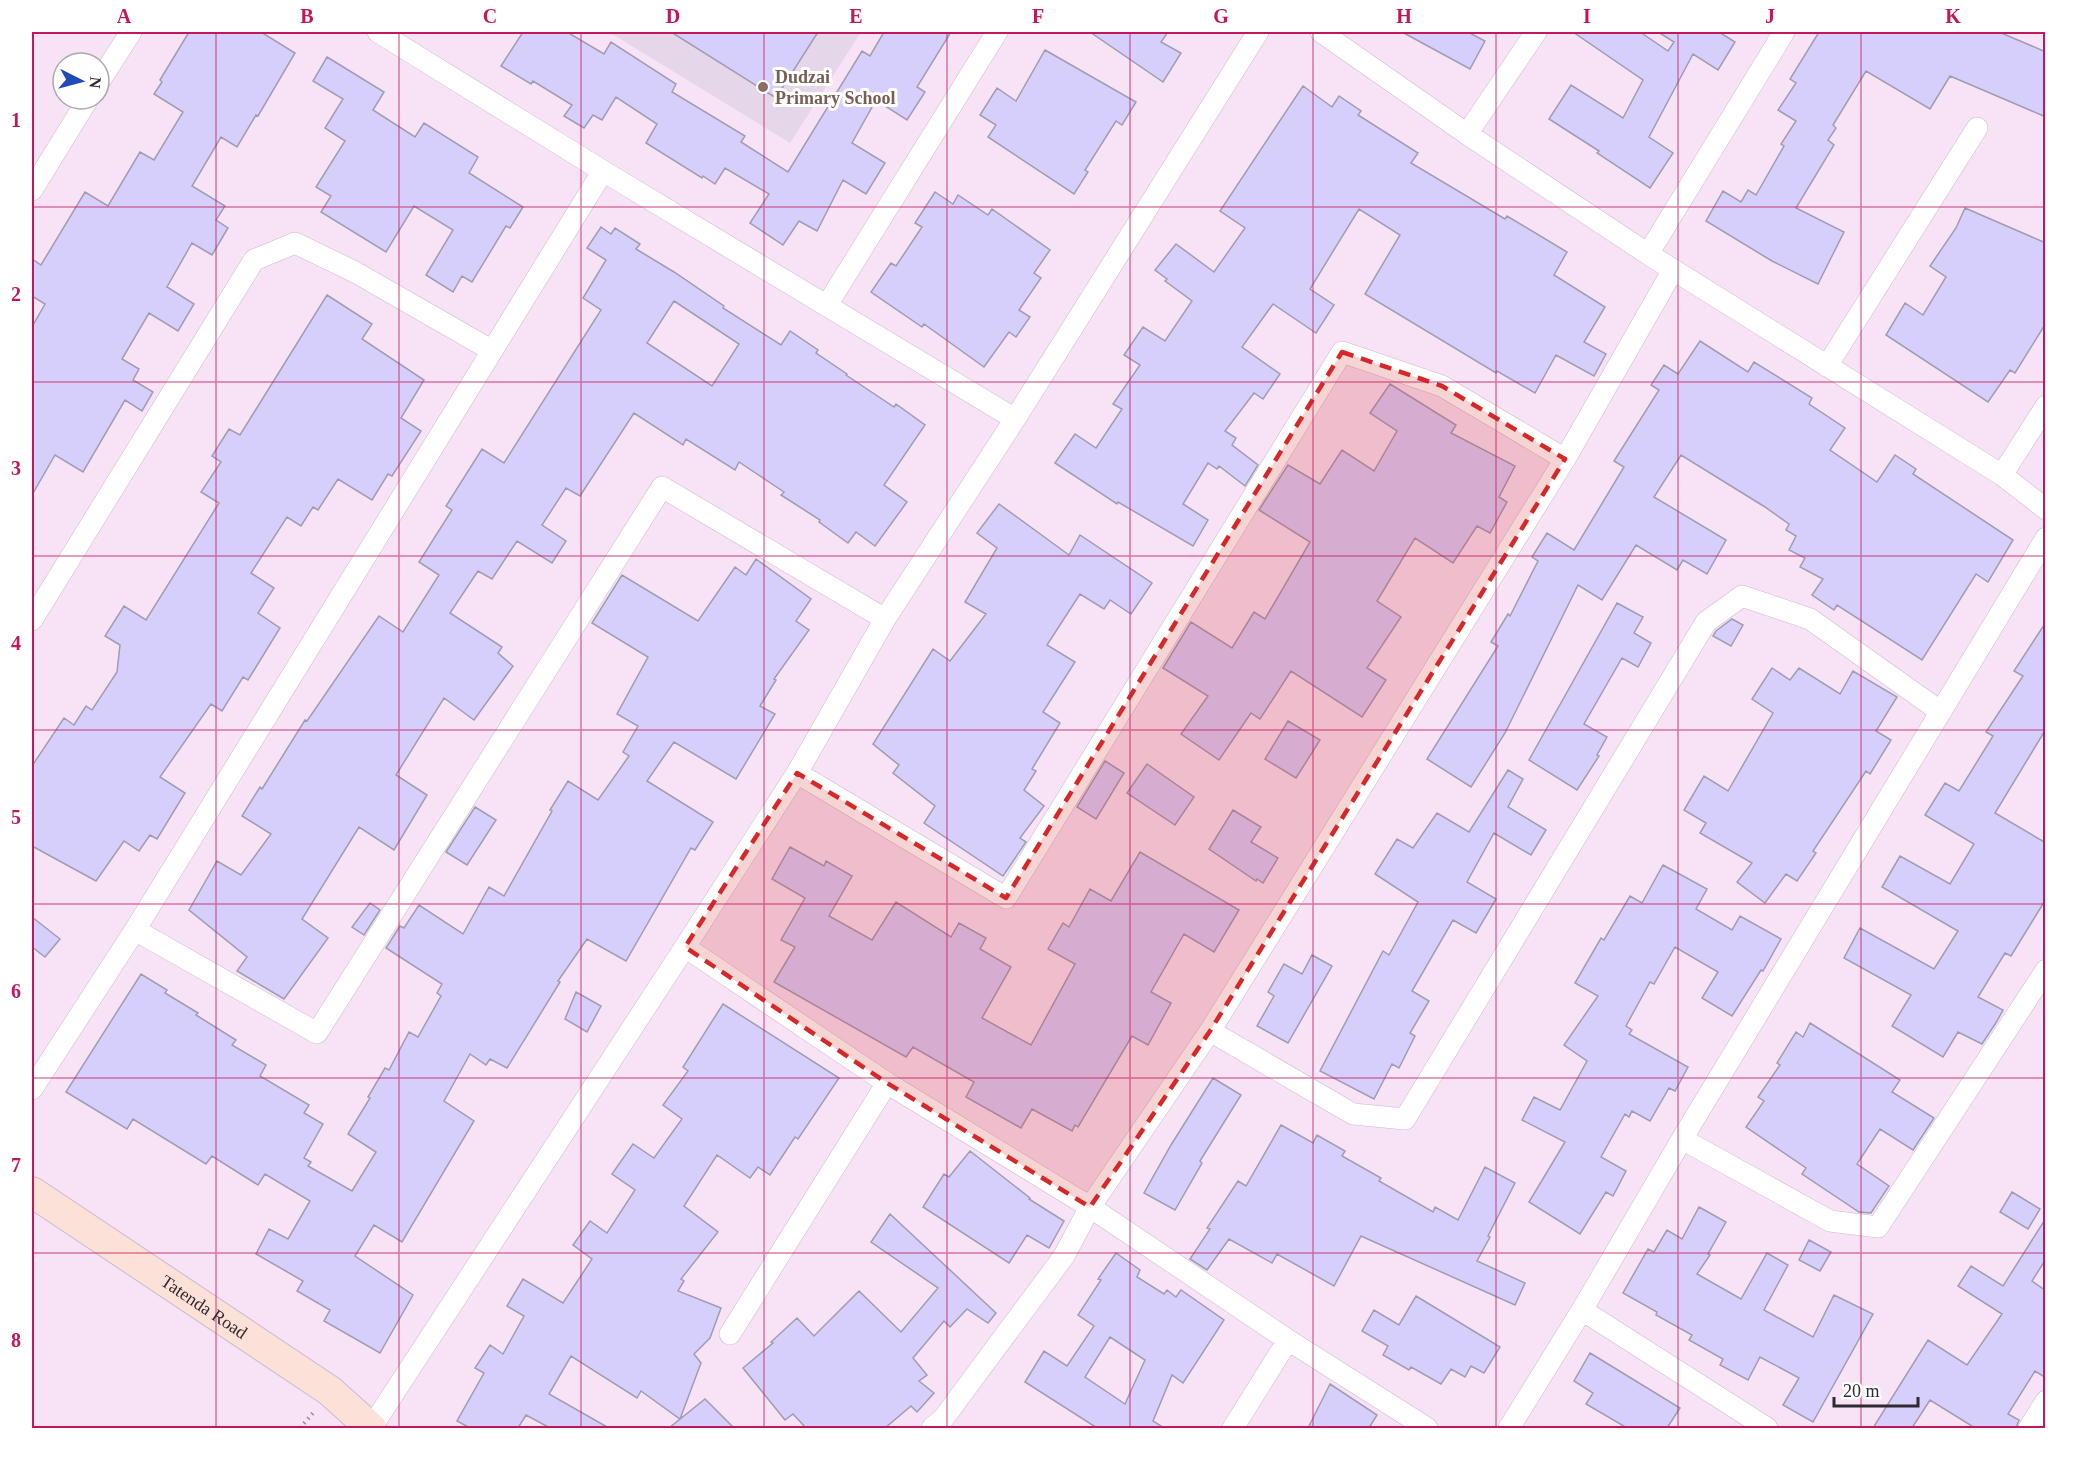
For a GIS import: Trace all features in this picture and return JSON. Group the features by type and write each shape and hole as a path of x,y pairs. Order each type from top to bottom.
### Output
{"street":[{"path":"111,63 131,32"},
{"path":"378,32 603,171 1015,419"},
{"path":"827,304 997,32"},
{"path":"371,1428 796,773 885,619 1015,419 1258,32"},
{"path":"1321,32 1467,134 1648,254 2002,475 2046,509"},
{"path":"1467,134 1536,32"},
{"path":"1648,254 1784,32"},
{"path":"32,190 81,111"},
{"path":"1827,366 1977,128"},
{"path":"32,1089 135,930 603,171"},
{"path":"32,620 254,260 295,243 355,272 491,350"},
{"path":"932,1428 943,1419 1064,1256 1090,1207 1210,1031 1565,459 1673,270"},
{"path":"796,773 1006,898 1342,352 1442,386 1565,459"},
{"path":"2002,475 2046,406"},
{"path":"135,930 317,1033 662,487 885,619"},
{"path":"1509,1428 2046,538"},
{"path":"1210,1031 1353,1114 1405,1119 1706,622 1742,596 1810,619 1941,712"},
{"path":"685,947 887,1083 1090,1207 1288,1340 1427,1428"},
{"path":"1682,1138 1830,1221 1878,1227 2046,970"},
{"path":"730,1334 887,1083"},
{"name":"Tatenda Road","path":"32,1191 330,1391 371,1428"},
{"path":"1582,1310 1767,1428"},
{"path":"1233,1428 1288,1340"},
{"path":"2029,1428 2046,1401"}],"highlighted area":[{"path":"1342,352 1442,386 1565,459 1210,1031 1090,1207 887,1083 685,947 797,773 1006,898"}],"shaded area":[{"name":"Dudzai Primary School","path":"609,32 861,32 790,143"}],"building":[{"path":"189,32 261,32 295,53 237,147 221,137 192,186 225,206 216,220 228,228 212,255 192,243 167,287 194,304 178,331 149,313 122,359 139,369 133,380 153,392 142,411 125,400 83,472 55,455 32,495 32,327 45,304 32,296 32,259 41,265 85,192 108,206 140,152 154,160 183,112 154,94"},
{"path":"523,32 567,32 604,54 611,42 676,84 672,92 745,136 741,142 788,172 862,51 870,56 884,32 951,32 917,87 925,92 907,120 876,100 852,143 885,163 866,194 843,180 817,231 799,221 783,245 750,223 769,194 725,168 715,184 646,143 657,124 616,97 602,120 593,115 584,128 564,116 572,105 533,81 531,84 501,66"},
{"path":"671,32 818,32 776,98"},
{"path":"1090,32 1168,32 1161,42 1181,53 1163,82"},
{"path":"1402,32 1468,32 1485,41 1470,69"},
{"path":"1573,32 1640,32 1668,51 1674,42 1658,32 1719,32 1735,42 1718,70 1693,54 1649,137 1673,153 1650,188 1549,119 1571,85 1623,118 1643,80"},
{"path":"1819,32 1999,32 2046,52 2046,117 1950,76 1930,109 1866,71 1833,125 1836,128 1828,140 1834,145 1796,208 1844,232 1818,284 1772,261 1706,221 1723,191 1741,202 1748,190 1756,195 1784,146 1781,144 1796,121 1778,110 1796,83 1790,79"},
{"path":"1045,50 1136,102 1122,125 1116,121 1085,170 1088,172 1074,194 988,137 996,125 980,115 997,88 1016,101"},
{"path":"327,57 384,92 373,110 415,137 424,123 478,157 469,173 523,207 510,228 506,226 472,282 462,276 453,292 426,275 453,230 414,206 386,252 321,212 331,196 316,187 345,141 325,128 343,99 313,81"},
{"path":"1303,86 1332,107 1339,96 1361,111 1358,115 1418,153 1411,163 1505,219 1507,216 1567,252 1554,275 1605,307 1584,342 1606,354 1594,376 1556,355 1535,393 1497,371 1496,373 1365,294 1400,235 1359,209 1310,289 1334,305 1316,333 1273,304 1242,347 1280,374 1263,399 1254,393 1225,431 1236,438 1232,445 1258,465 1245,486 1219,466 1217,469 1208,463 1183,504 1208,520 1193,546 1118,502 1117,504 1055,463 1075,434 1096,448 1122,409 1113,404 1140,365 1124,355 1143,327 1165,341 1192,301 1165,281 1167,279 1155,270 1176,244 1214,272 1245,228 1220,211"},
{"path":"935,192 953,204 958,195 988,215 992,209 1050,250 1034,273 1041,278 1019,310 1030,317 1016,337 1009,332 984,367 924,324 922,327 871,292 891,263 896,266 922,227 915,223"},
{"path":"1965,208 2046,243 2046,323 2015,373 2010,370 1988,402 1886,335 1905,303 1923,315 1946,277 1930,266 1956,228"},
{"path":"601,227 611,234 615,228 640,244 636,249 781,345 790,331 818,350 816,353 846,375 894,407 896,404 925,425 884,485 907,502 875,546 856,532 848,543 819,522 820,520 781,495 784,492 739,462 735,470 686,439 683,445 634,413 580,496 566,488 542,525 566,541 552,563 517,541 492,579 478,571 450,613 502,647 498,653 513,666 474,720 444,698 396,775 427,795 394,850 359,827 302,919 328,938 284,999 237,971 247,957 189,910 217,861 241,875 271,834 242,816 260,787 262,789 305,720 307,721 379,616 403,632 439,575 419,562 452,510 446,506 482,449 504,463 601,310 583,298 606,260 587,248","holes":["674,301 739,344 712,386 647,343"]},
{"path":"327,295 372,324 362,339 424,380 401,418 421,431 392,476 388,474 372,500 338,479 318,510 313,507 301,526 287,517 251,573 274,588 258,613 280,628 248,680 243,677 222,711 211,704 160,777 185,793 157,839 150,835 139,851 124,841 96,881 32,846 32,766 64,718 74,725 86,706 92,710 117,672 120,645 105,636 124,606 146,620 219,503 201,492 221,462 212,456 229,429 240,435"},
{"path":"1700,341 1748,372 1754,362 1812,398 1809,404 1845,428 1830,450 1877,482 1895,455 1916,469 1913,474 2013,540 1988,582 1976,574 1922,660 1837,605 1834,610 1812,595 1823,579 1800,567 1805,558 1789,550 1796,536 1786,530 1789,524 1681,455 1654,497 1726,540 1707,574 1683,560 1677,570 1636,545 1602,600 1578,585 1505,733 1471,787 1427,759 1498,646 1491,642 1508,614 1510,616 1538,561 1532,557 1547,533 1574,550 1624,467 1614,461 1659,390 1651,385 1664,365 1678,374"},
{"path":"1390,384 1456,425 1451,433 1515,466 1499,497 1507,502 1490,533 1477,526 1453,563 1415,538 1377,601 1401,617 1367,668 1386,680 1362,717 1291,671 1260,719 1251,713 1219,760 1181,734 1208,696 1163,668 1191,622 1232,648 1254,612 1265,619 1310,542 1259,510 1288,465 1320,484 1342,450 1374,471 1397,431 1370,413"},
{"path":"999,504 1069,555 1080,535 1152,583 1131,614 1110,600 1104,609 1080,594 1047,645 1075,662 1043,712 1060,723 1032,769 1036,771 1024,790 1044,806 1020,838 1026,842 1003,876 924,823 935,806 893,773 899,765 873,744 933,649 950,661 986,614 965,602 997,548 977,533"},
{"path":"756,559 811,599 796,621 809,630 774,679 776,680 760,706 775,714 736,779 674,742 647,781 713,822 695,850 691,848 626,961 587,939 558,981 560,982 507,1068 490,1059 486,1065 470,1054 444,1101 474,1121 402,1242 374,1225 355,1256 413,1295 380,1353 324,1321 330,1310 297,1291 303,1281 256,1254 269,1229 288,1239 310,1201 265,1174 258,1185 212,1156 206,1164 133,1119 127,1129 66,1092 141,974 167,990 165,993 198,1013 196,1015 236,1040 232,1045 266,1065 260,1076 309,1105 304,1113 323,1124 304,1158 311,1162 308,1166 352,1191 376,1152 348,1134 385,1068 389,1070 409,1032 418,1037 441,996 437,993 442,984 386,948 400,926 404,928 419,905 463,934 489,887 504,896 568,781 598,800 629,756 623,752 638,726 617,714 648,657 592,623 622,575 698,621 735,567 746,575"},
{"path":"1617,603 1643,617 1634,633 1651,643 1638,667 1622,658 1584,724 1607,737 1597,755 1599,756 1577,790 1529,760"},
{"path":"1732,619 1743,625 1731,646 1713,636"},
{"path":"2046,622 2046,729 1995,813 2046,843 2046,899 2011,956 2005,953 1978,997 2003,1010 1997,1021 1982,1044 1958,1032 1943,1057 1892,1026 1911,995 1844,958 1860,928 1934,969 1958,931 1882,887 1900,856 1950,884 1974,844 1925,815 1945,783 1959,791 1993,736 1986,732 2023,676 2014,671"},
{"path":"1772,668 1790,680 1799,668 1840,694 1853,671 1897,697 1876,731 1891,740 1870,774 1866,771 1813,851 1816,853 1797,881 1786,874 1765,903 1737,882 1752,863 1700,833 1706,823 1684,810 1704,776 1728,791 1773,713 1752,699"},
{"path":"1288,721 1320,740 1296,778 1265,759"},
{"path":"1105,761 1124,773 1096,819 1077,807"},
{"path":"1147,764 1194,797 1175,825 1127,793"},
{"path":"1508,770 1523,779 1508,807 1546,830 1531,855 1494,833 1467,882 1496,899 1476,933 1453,920 1412,991 1429,1001 1410,1033 1415,1036 1399,1068 1392,1064 1374,1099 1320,1071 1383,951 1389,955 1418,902 1375,874 1397,839 1413,848 1437,813 1469,832"},
{"path":"475,807 496,820 467,865 446,852"},
{"path":"1233,810 1261,827 1251,842 1278,858 1263,883 1257,879 1256,881 1209,849"},
{"path":"790,847 824,866 826,861 852,876 829,916 872,940 896,902 951,937 959,923 986,938 980,949 1011,967 982,1018 1031,1045 1075,964 1048,949 1063,923 1069,927 1090,889 1111,901 1140,852 1239,910 1214,952 1184,934 1151,992 1171,1003 1148,1045 1132,1036 1078,1127 1075,1125 1072,1131 1032,1109 1021,1128 966,1097 974,1082 913,1047 906,1057 774,982 795,947 781,940 805,898 772,879"},
{"path":"1663,865 1707,889 1696,909 1732,930 1740,916 1781,939 1763,971 1761,970 1732,1016 1702,998 1718,972 1675,947 1654,984 1650,982 1626,1026 1632,1030 1629,1034 1688,1067 1675,1091 1669,1088 1650,1121 1632,1111 1629,1117 1625,1114 1601,1157 1626,1171 1613,1196 1606,1192 1580,1234 1529,1202 1565,1142 1522,1120 1534,1097 1560,1110 1587,1061 1564,1045 1598,996 1575,983 1601,938 1604,940 1630,896 1642,903"},
{"path":"370,903 380,910 364,935 352,927"},
{"path":"32,917 60,939 45,957 32,947"},
{"path":"1312,955 1332,966 1288,1043 1257,1026 1274,996 1268,992 1284,964 1302,974"},
{"path":"576,992 601,1006 587,1032 565,1019"},
{"path":"723,1004 839,1078 798,1139 795,1137 770,1175 758,1167 750,1178 717,1155 684,1206 718,1232 681,1279 684,1281 678,1291 721,1308 710,1338 694,1354 701,1363 680,1419 641,1391 637,1398 571,1356 549,1394 609,1428 550,1428 526,1415 518,1428 470,1428 457,1421 484,1373 475,1368 490,1345 503,1354 524,1316 507,1306 523,1279 563,1303 592,1259 573,1245 590,1221 607,1233 635,1190 612,1174 633,1144 654,1158 682,1119 663,1105 688,1071 683,1067"},
{"path":"1810,1023 1900,1080 1892,1092 1934,1118 1913,1150 1880,1129 1857,1164 1889,1186 1871,1213 1859,1212 1802,1174 1806,1168 1746,1127 1764,1101 1758,1097 1780,1065 1777,1063 1796,1032 1803,1037"},
{"path":"1213,1078 1241,1095 1200,1161 1202,1163 1175,1210 1144,1193"},
{"path":"1281,1125 1313,1143 1317,1135 1345,1151 1342,1156 1381,1178 1379,1181 1433,1212 1435,1207 1458,1220 1485,1167 1515,1183 1477,1261 1525,1283 1515,1305 1361,1236 1334,1286 1277,1254 1272,1263 1229,1239 1207,1270 1190,1259 1238,1181 1246,1186"},
{"path":"970,1151 1029,1199 1064,1221 1049,1248 1027,1235 1009,1263 923,1207 944,1174 949,1177"},
{"path":"2012,1192 2040,1209 2028,1229 2000,1212"},
{"path":"1699,1207 1726,1222 1708,1254 1710,1255 1697,1274 1741,1299 1767,1253 1788,1265 1764,1310 1813,1337 1834,1295 1873,1314 1813,1422 1783,1405 1799,1378 1760,1357 1748,1380 1720,1365 1723,1359 1689,1340 1692,1335 1623,1293 1648,1249 1654,1252 1667,1230 1682,1239"},
{"path":"890,1214 996,1313 988,1323 967,1309 950,1327 944,1321 913,1358 927,1375 919,1381 934,1393 917,1412 911,1406 885,1428 806,1428 793,1414 785,1420 743,1368 773,1343 771,1342 797,1318 814,1336 859,1291 901,1332 938,1288 871,1242"},
{"path":"2046,1218 2046,1259 2032,1281 2046,1291 2046,1378 2035,1371 2008,1414 2019,1420 2016,1428 1975,1428 1930,1400 1912,1428 1873,1428 1928,1340 1967,1365 2002,1314 1958,1286 1971,1266 2003,1286"},
{"path":"1809,1240 1831,1252 1820,1271 1799,1260"},
{"path":"1116,1253 1140,1270 1137,1277 1164,1294 1167,1290 1176,1297 1181,1290 1224,1320 1183,1383 1172,1375 1153,1421 1164,1428 1097,1428 1025,1382 1044,1351 1067,1366 1094,1326 1078,1315 1101,1280 1098,1279","holes":["1110,1337 1145,1360 1125,1404 1085,1377"]},
{"path":"1416,1296 1500,1347 1484,1373 1471,1366 1465,1377 1451,1369 1441,1384 1383,1355 1388,1346 1362,1331 1374,1310 1399,1325"},
{"path":"1590,1353 1680,1408 1667,1428 1627,1428 1586,1404 1593,1393 1574,1381"},
{"path":"1330,1384 1377,1415 1369,1428 1308,1428"},
{"path":"705,1399 734,1428 669,1428"}],"place":[{"name":"Dudzai Primary School","path":"763,87"}]}
